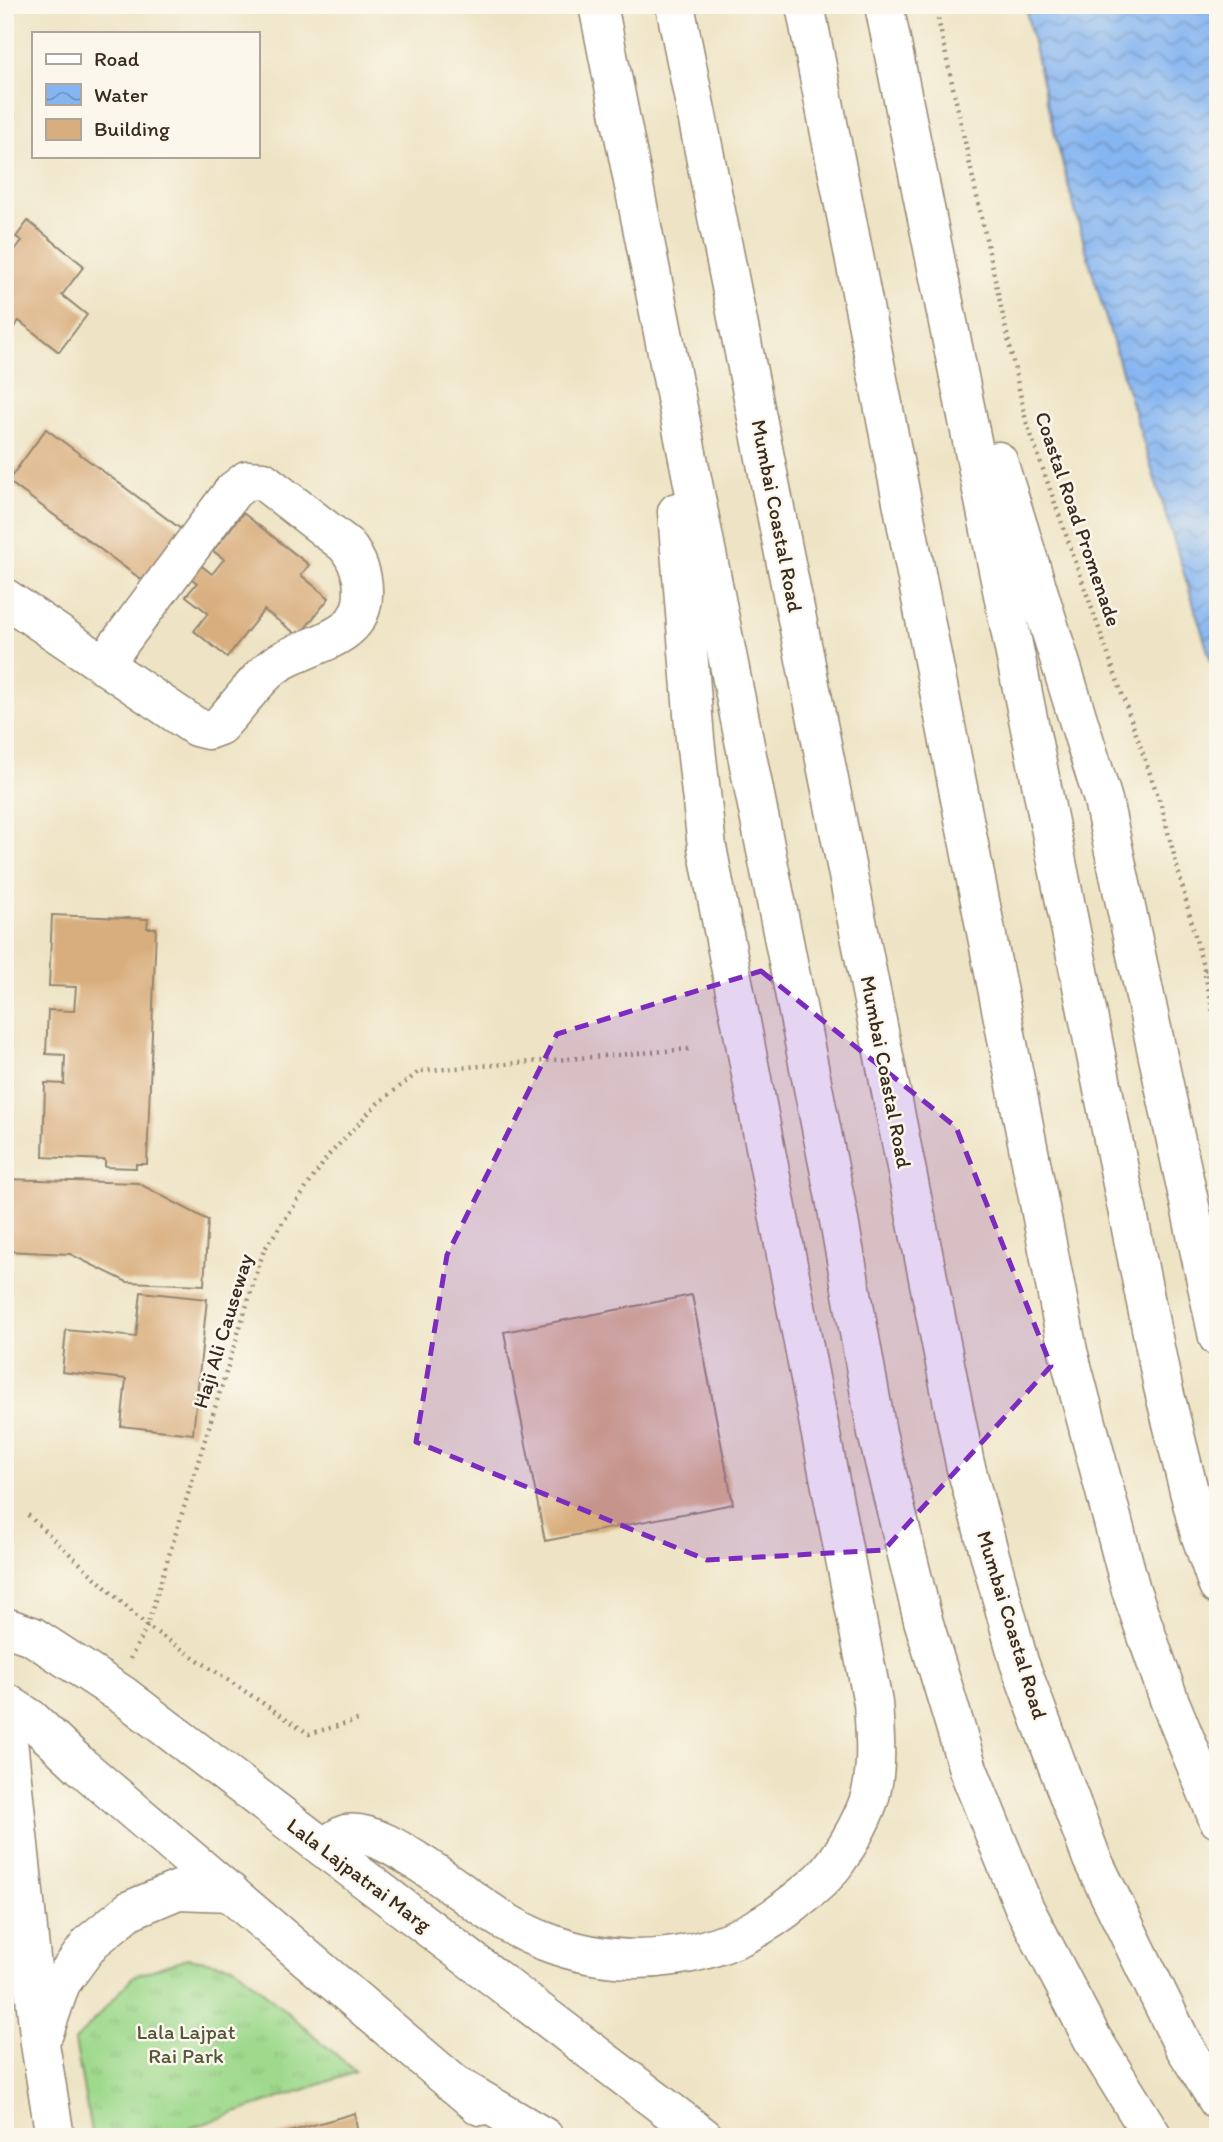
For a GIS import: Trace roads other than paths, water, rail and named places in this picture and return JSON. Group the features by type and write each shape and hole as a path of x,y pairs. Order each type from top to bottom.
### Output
{"main road":[{"path":"598,5 835,1198 877,1433 923,1620 968,1769 1024,1907 1092,2038 1153,2137"},
{"name":"Mumbai Coastal Road","path":"676,5 965,1464 1019,1662 1092,1859 1182,2043 1218,2101"},
{"path":"805,5 1068,1351 1131,1590 1170,1702 1218,1819"},
{"path":"884,5 1163,1387 1199,1531 1218,1586"},
{"path":"939,276 1103,800 1216,1330"},
{"path":"323,1847 346,1834 373,1838 397,1847 506,1921 543,1941 618,1959 659,1959 706,1950 749,1933 787,1908 823,1878 852,1836 870,1797 876,1755 873,1703 707,847 683,596 666,351"},
{"path":"5,598 103,665 196,727 208,730 219,726 271,668 292,654 320,645 342,633 358,620 363,605 363,586 355,556 346,545 263,481 247,480 233,491 103,665"},
{"name":"Lala Lajpatrai Marg","path":"5,1627 32,1636 124,1696 704,2137"},
{"path":"5,1702 31,1719 80,1766 516,2137"},
{"path":"5,1712 40,2044 55,2137"},
{"path":"40,2044 61,1983 91,1942 130,1910 178,1890 230,1892"},
{"path":"454,2084 544,2137"}],"water":[{"path":"1025,5 1218,5 1218,685 1089,262 1044,91"}],"park label":[{"name":"Lala Lajpat Rai Park","path":"186,2044"}]}
